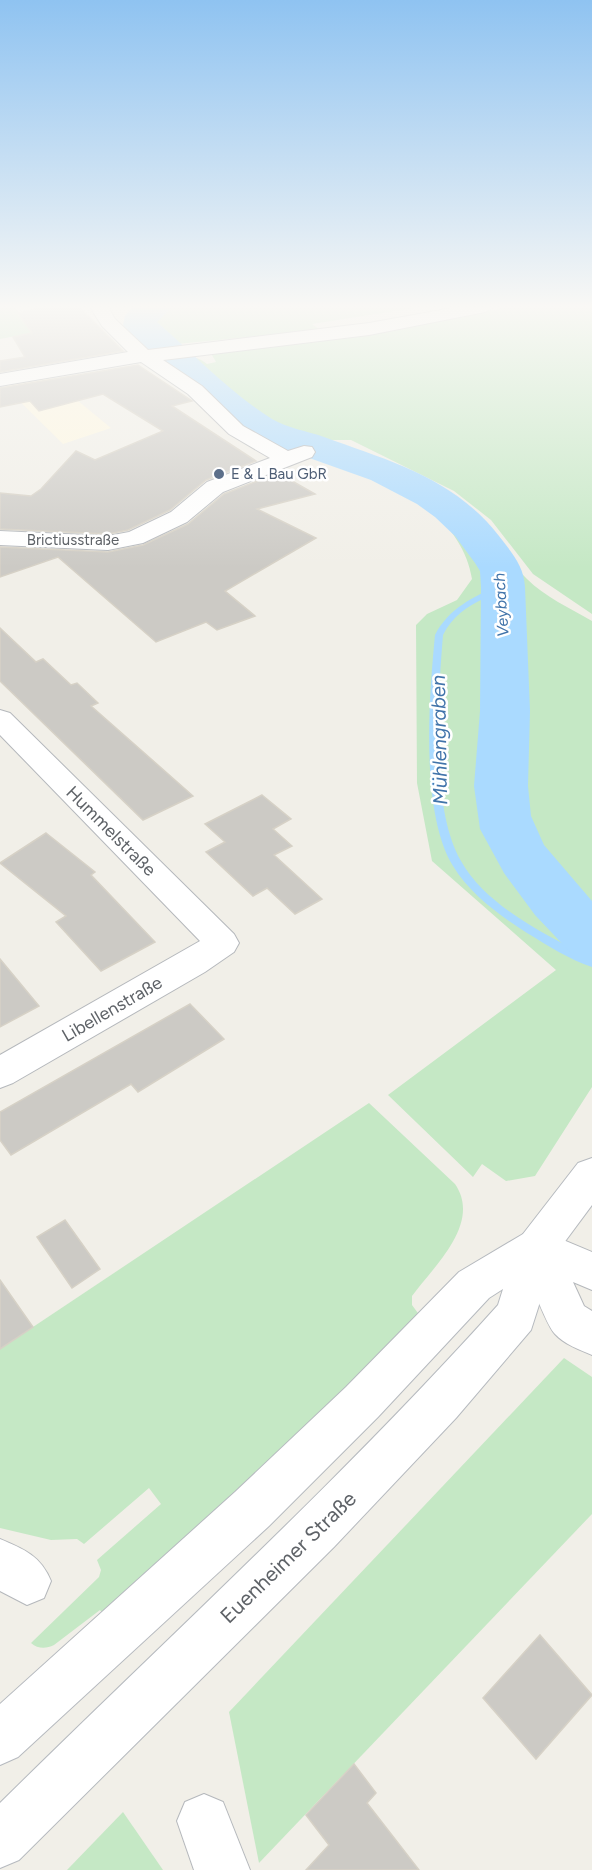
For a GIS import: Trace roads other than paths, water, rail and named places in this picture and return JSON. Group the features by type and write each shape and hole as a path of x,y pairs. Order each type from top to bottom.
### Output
{"street":[{"name":"Brictiusstraße","path":"0,538 108,543 135,538 179,517 215,487 295,455 236,430 199,394"},
{"name":"Hummelstraße","path":"0,719 222,943"},
{"name":"Libellenstraße","path":"0,1073 193,963 222,943"},
{"name":"Euenheimer Straße","path":"0,1841 143,1698 317,1530 440,1403 516,1316 537,1247 592,1175"},
{"name":"Euenheimer Straße","path":"0,1739 252,1509 362,1402 474,1285 537,1247"},
{"path":"537,1247 592,1271"},
{"path":"537,1247 569,1320 592,1335"},
{"path":"204,1821 222,1870"}],"waterway":[{"name":"Veybach","path":"219,394 261,428 385,472 431,495 450,508 470,527 495,560 502,571 503,587 505,711 501,786 504,816 515,844 534,873 556,900 592,937"},
{"name":"Mühlengraben","path":"503,587 457,611 439,635 434,753 441,817 447,843 457,864 470,881 500,910 536,934 592,963"}],"place":[{"name":"E & L Bau GbR","path":"219,474"}]}
